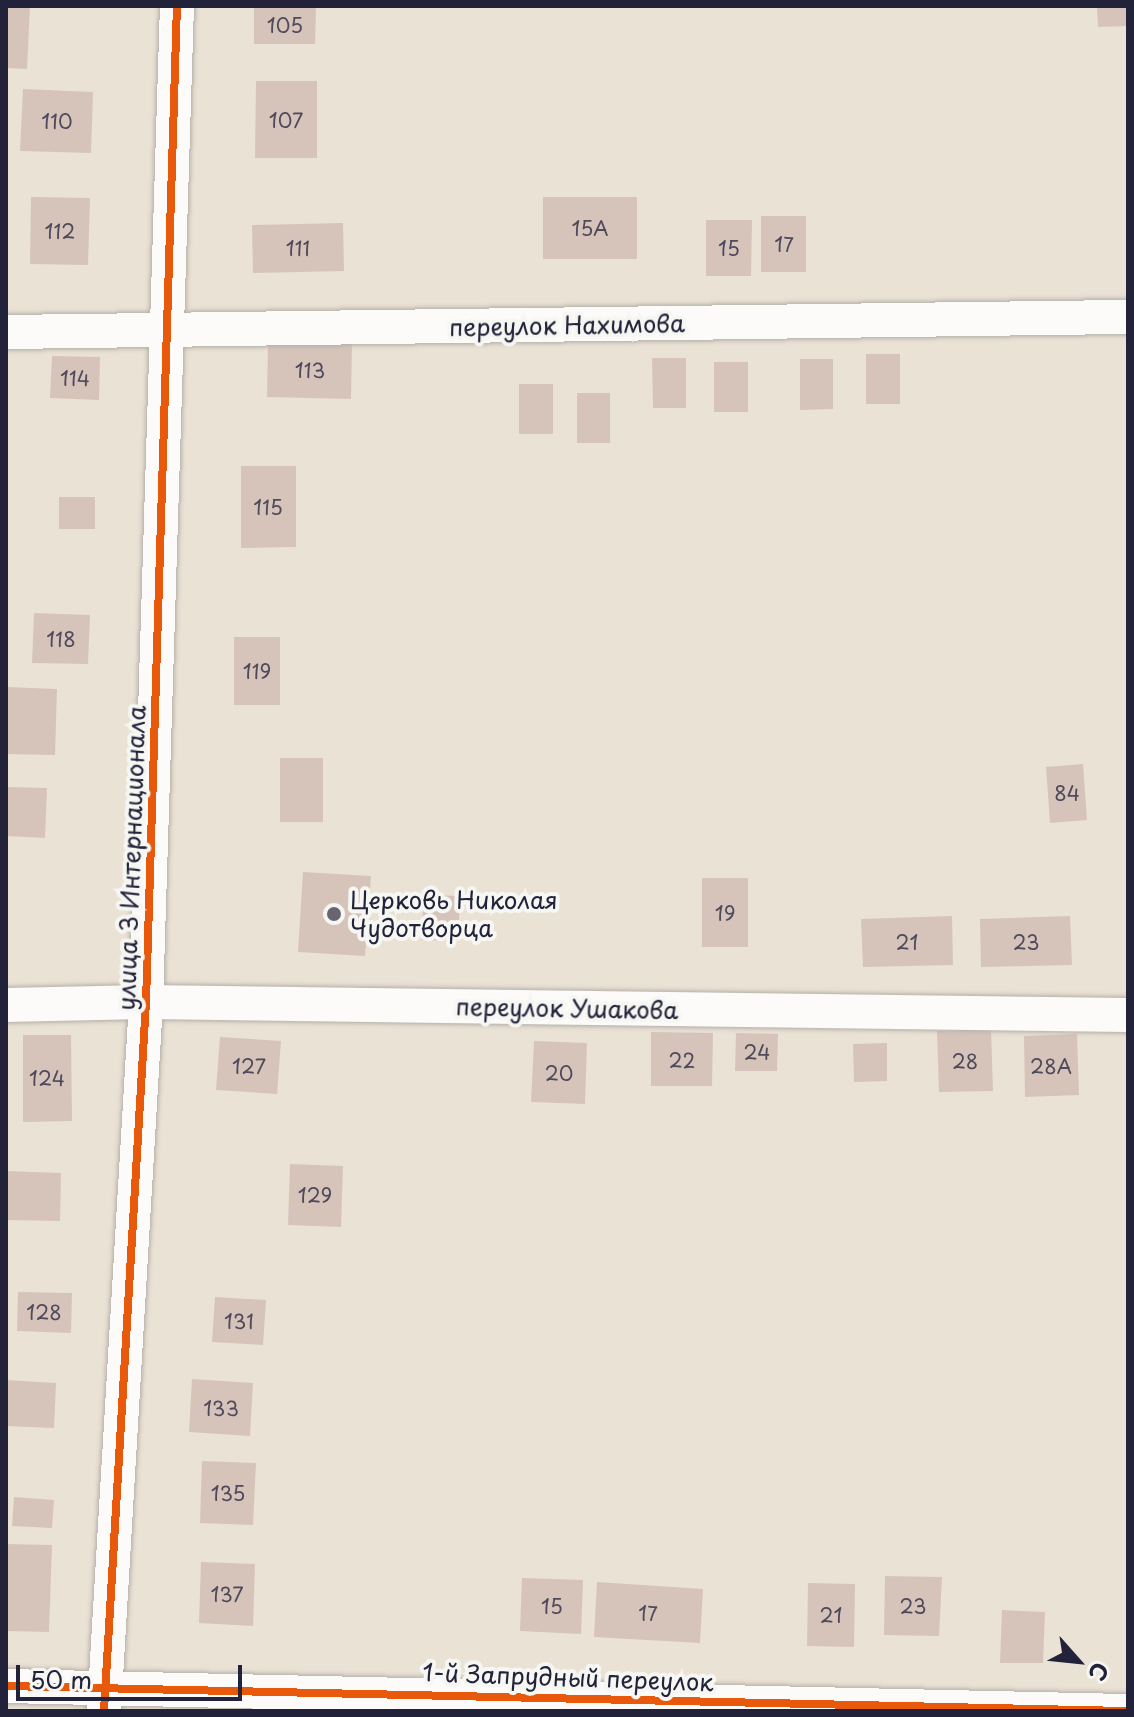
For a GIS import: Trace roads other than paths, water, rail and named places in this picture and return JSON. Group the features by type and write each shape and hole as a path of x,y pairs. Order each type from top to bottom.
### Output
{"street":[{"name":"улица 3 Интернационала","path":"105,1698 146,1002 171,331 177,6"},
{"name":"переулок Нахимова","path":"6,332 1128,317"},
{"name":"переулок Ушакова","path":"6,1005 146,1002 1128,1015"},
{"name":"1-й Запрудный переулок","path":"6,1686 105,1698 1128,1711"}],"place":[{"name":"Церковь Николая Чудотворца","path":"334,914"}]}
